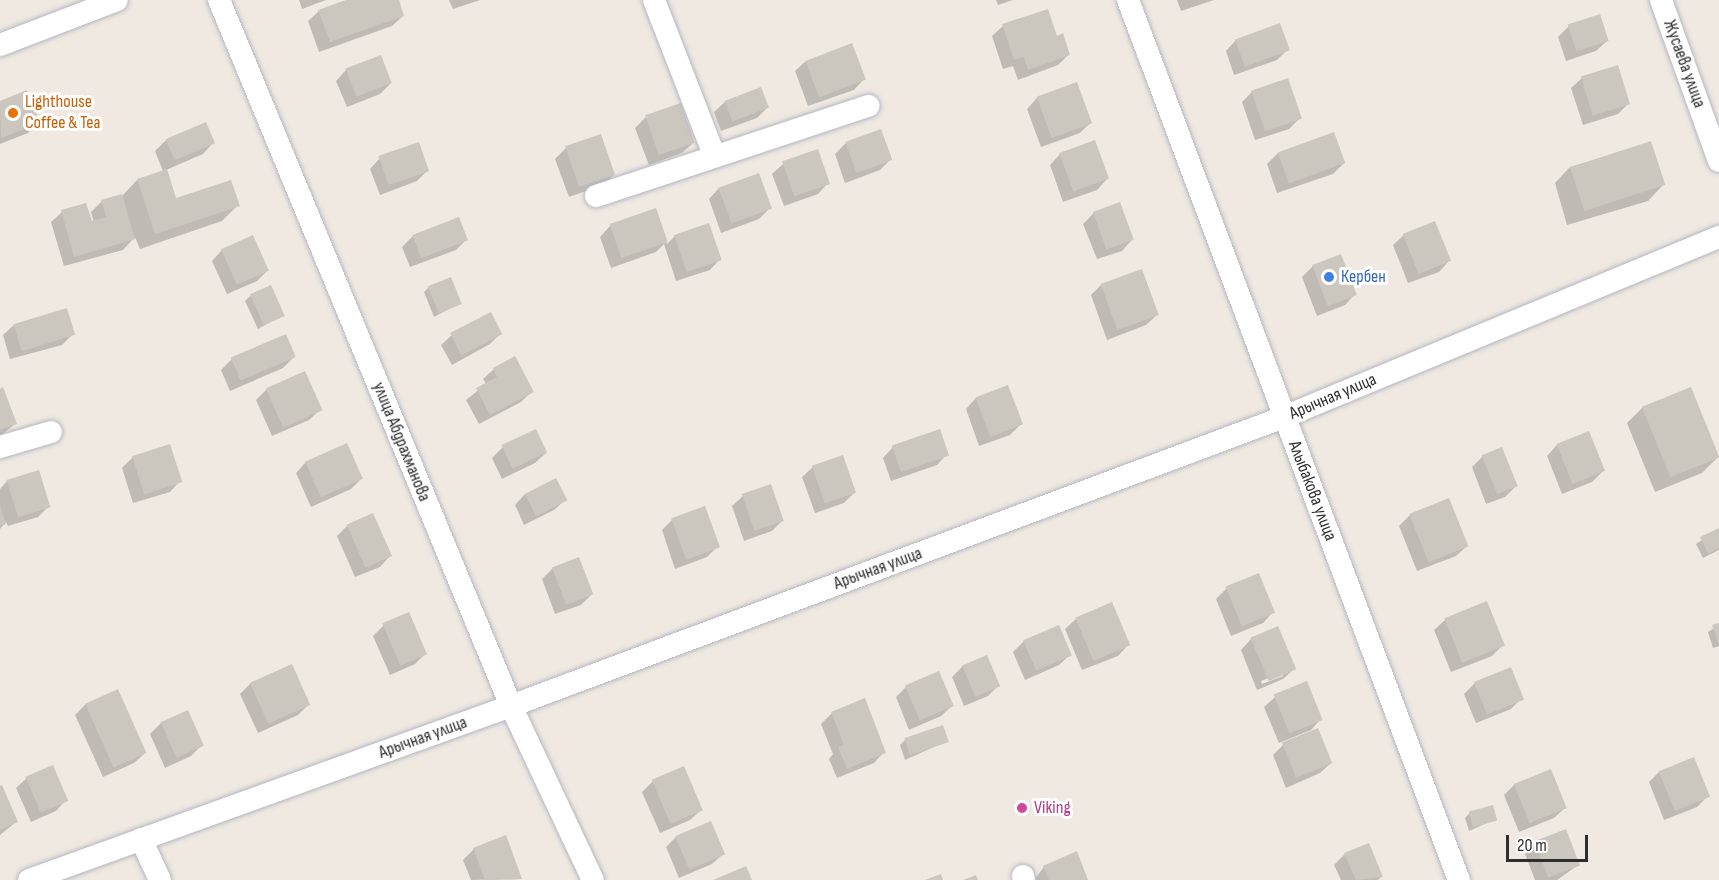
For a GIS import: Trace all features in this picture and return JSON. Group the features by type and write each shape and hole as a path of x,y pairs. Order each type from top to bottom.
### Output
{"street":[{"path":"0,45 117,0"},
{"name":"улица Абдрахманова","path":"219,0 511,706 593,880"},
{"path":"654,0 714,154"},
{"name":"Алыбакова улица","path":"1128,0 1459,880"},
{"name":"Жусаева улица","path":"1661,0 1719,161"},
{"path":"596,196 714,154 868,106"},
{"name":"Арычная улица","path":"29,880 511,706 1284,417 1719,237"},
{"path":"0,447 51,432"},
{"path":"141,839 160,880"}],"building":[{"path":"346,0 399,0 404,16 330,42 318,10"},
{"path":"1048,9 1057,36 1063,33 1070,55 1028,70 1024,57 1014,60 1002,24"},
{"path":"1600,14 1609,41 1576,51 1568,25"},
{"path":"1280,23 1290,50 1245,67 1235,39"},
{"path":"852,43 866,79 819,97 805,61"},
{"path":"381,55 392,83 356,97 346,69"},
{"path":"1618,65 1630,104 1593,116 1581,76"},
{"path":"1288,78 1302,119 1265,131 1251,91"},
{"path":"1077,82 1092,123 1052,138 1037,97"},
{"path":"761,87 769,108 732,122 725,101"},
{"path":"27,90 40,123 1,138 0,101"},
{"path":"681,103 695,143 659,155 645,115"},
{"path":"206,122 215,143 174,160 165,139"},
{"path":"881,129 892,160 857,173 845,142"},
{"path":"1334,132 1345,163 1289,184 1278,153"},
{"path":"601,134 615,175 579,187 565,146"},
{"path":"1095,140 1109,179 1073,192 1059,153"},
{"path":"1651,141 1665,185 1584,211 1570,167"},
{"path":"419,142 429,171 388,185 378,156"},
{"path":"818,149 830,184 794,196 782,161"},
{"path":"167,169 176,198 231,180 240,206 155,234 137,179"},
{"path":"759,173 772,209 732,223 719,188"},
{"path":"122,194 135,239 74,257 61,210 86,203 92,221 106,217 101,200"},
{"path":"1120,202 1134,240 1106,250 1093,212"},
{"path":"656,208 668,242 621,258 610,224"},
{"path":"459,217 468,240 421,258 412,235"},
{"path":"1435,221 1451,261 1419,274 1403,234"},
{"path":"709,223 722,260 687,272 674,235"},
{"path":"253,235 269,271 237,285 221,249"},
{"path":"1341,254 1357,295 1328,306 1312,265"},
{"path":"1142,269 1159,315 1117,330 1101,284"},
{"path":"451,277 462,304 439,313 428,286"},
{"path":"271,285 285,316 264,325 250,294"},
{"path":"67,308 75,335 22,351 13,324"},
{"path":"491,312 502,334 461,355 450,333"},
{"path":"286,334 296,357 241,380 231,357"},
{"path":"515,356 534,392 490,415 476,388 497,377 493,368"},
{"path":"305,371 322,410 283,428 266,388"},
{"path":"1008,385 1023,424 990,437 975,398"},
{"path":"3,387 17,424 0,430 0,389"},
{"path":"1691,387 1719,458 1670,477 1642,407"},
{"path":"536,429 547,453 513,469 502,445"},
{"path":"940,429 949,455 901,472 892,446"},
{"path":"1589,431 1605,471 1573,484 1557,444"},
{"path":"347,443 363,479 321,497 305,462"},
{"path":"170,444 182,482 144,494 132,456"},
{"path":"1502,447 1518,486 1497,494 1482,455"},
{"path":"843,455 856,493 825,504 812,466"},
{"path":"39,470 50,507 18,517 6,480"},
{"path":"556,478 567,500 536,516 525,494"},
{"path":"771,484 784,521 754,531 742,494"},
{"path":"1449,498 1468,546 1429,562 1409,514"},
{"path":"0,506 6,524 0,526"},
{"path":"705,506 720,547 686,560 671,518"},
{"path":"373,513 392,556 366,568 347,525"},
{"path":"1719,528 1719,548 1708,554 1700,537"},
{"path":"579,557 593,594 566,605 552,567"},
{"path":"1259,573 1275,613 1242,626 1226,586"},
{"path":"1487,601 1505,646 1462,663 1444,618"},
{"path":"1112,602 1130,645 1094,661 1075,618"},
{"path":"409,612 427,654 400,666 382,623"},
{"path":"1719,623 1719,645 1712,625"},
{"path":"1059,625 1072,655 1036,671 1023,640"},
{"path":"1278,626 1296,669 1269,681 1250,638"},
{"path":"987,655 1000,686 975,697 962,666"},
{"path":"292,664 310,705 268,724 250,683"},
{"path":"1511,667 1524,699 1487,714 1474,682"},
{"path":"939,671 954,706 920,720 905,685"},
{"path":"1307,681 1323,720 1289,733 1274,694"},
{"path":"118,689 146,753 114,768 85,704"},
{"path":"865,698 886,753 847,769 838,747 844,745 831,712"},
{"path":"188,710 204,746 176,758 161,722"},
{"path":"943,725 949,742 910,755 904,738"},
{"path":"1318,728 1332,763 1296,778 1282,743"},
{"path":"1694,757 1710,797 1675,811 1659,771"},
{"path":"53,765 68,801 41,813 25,777"},
{"path":"684,766 703,810 671,824 652,780"},
{"path":"1551,769 1567,808 1530,823 1514,784"},
{"path":"2,785 18,822 0,830 0,786"},
{"path":"1493,805 1497,820 1473,827 1469,811"},
{"path":"711,821 725,854 689,869 675,836"},
{"path":"1566,829 1580,865 1548,878 1534,841"},
{"path":"506,835 522,879 485,880 473,848"},
{"path":"1369,843 1383,877 1356,880 1344,853"},
{"path":"1077,851 1088,880 1049,880 1043,866"},
{"path":"746,866 752,880 713,880"},
{"path":"941,874 943,880 925,880"},
{"path":"976,875 978,880 963,880"}],"place":[{"name":"Lighthouse Coffee & Tea","path":"13,113"},
{"name":"Кербен","path":"1329,277"},
{"name":"Viking","path":"1022,808"}]}
